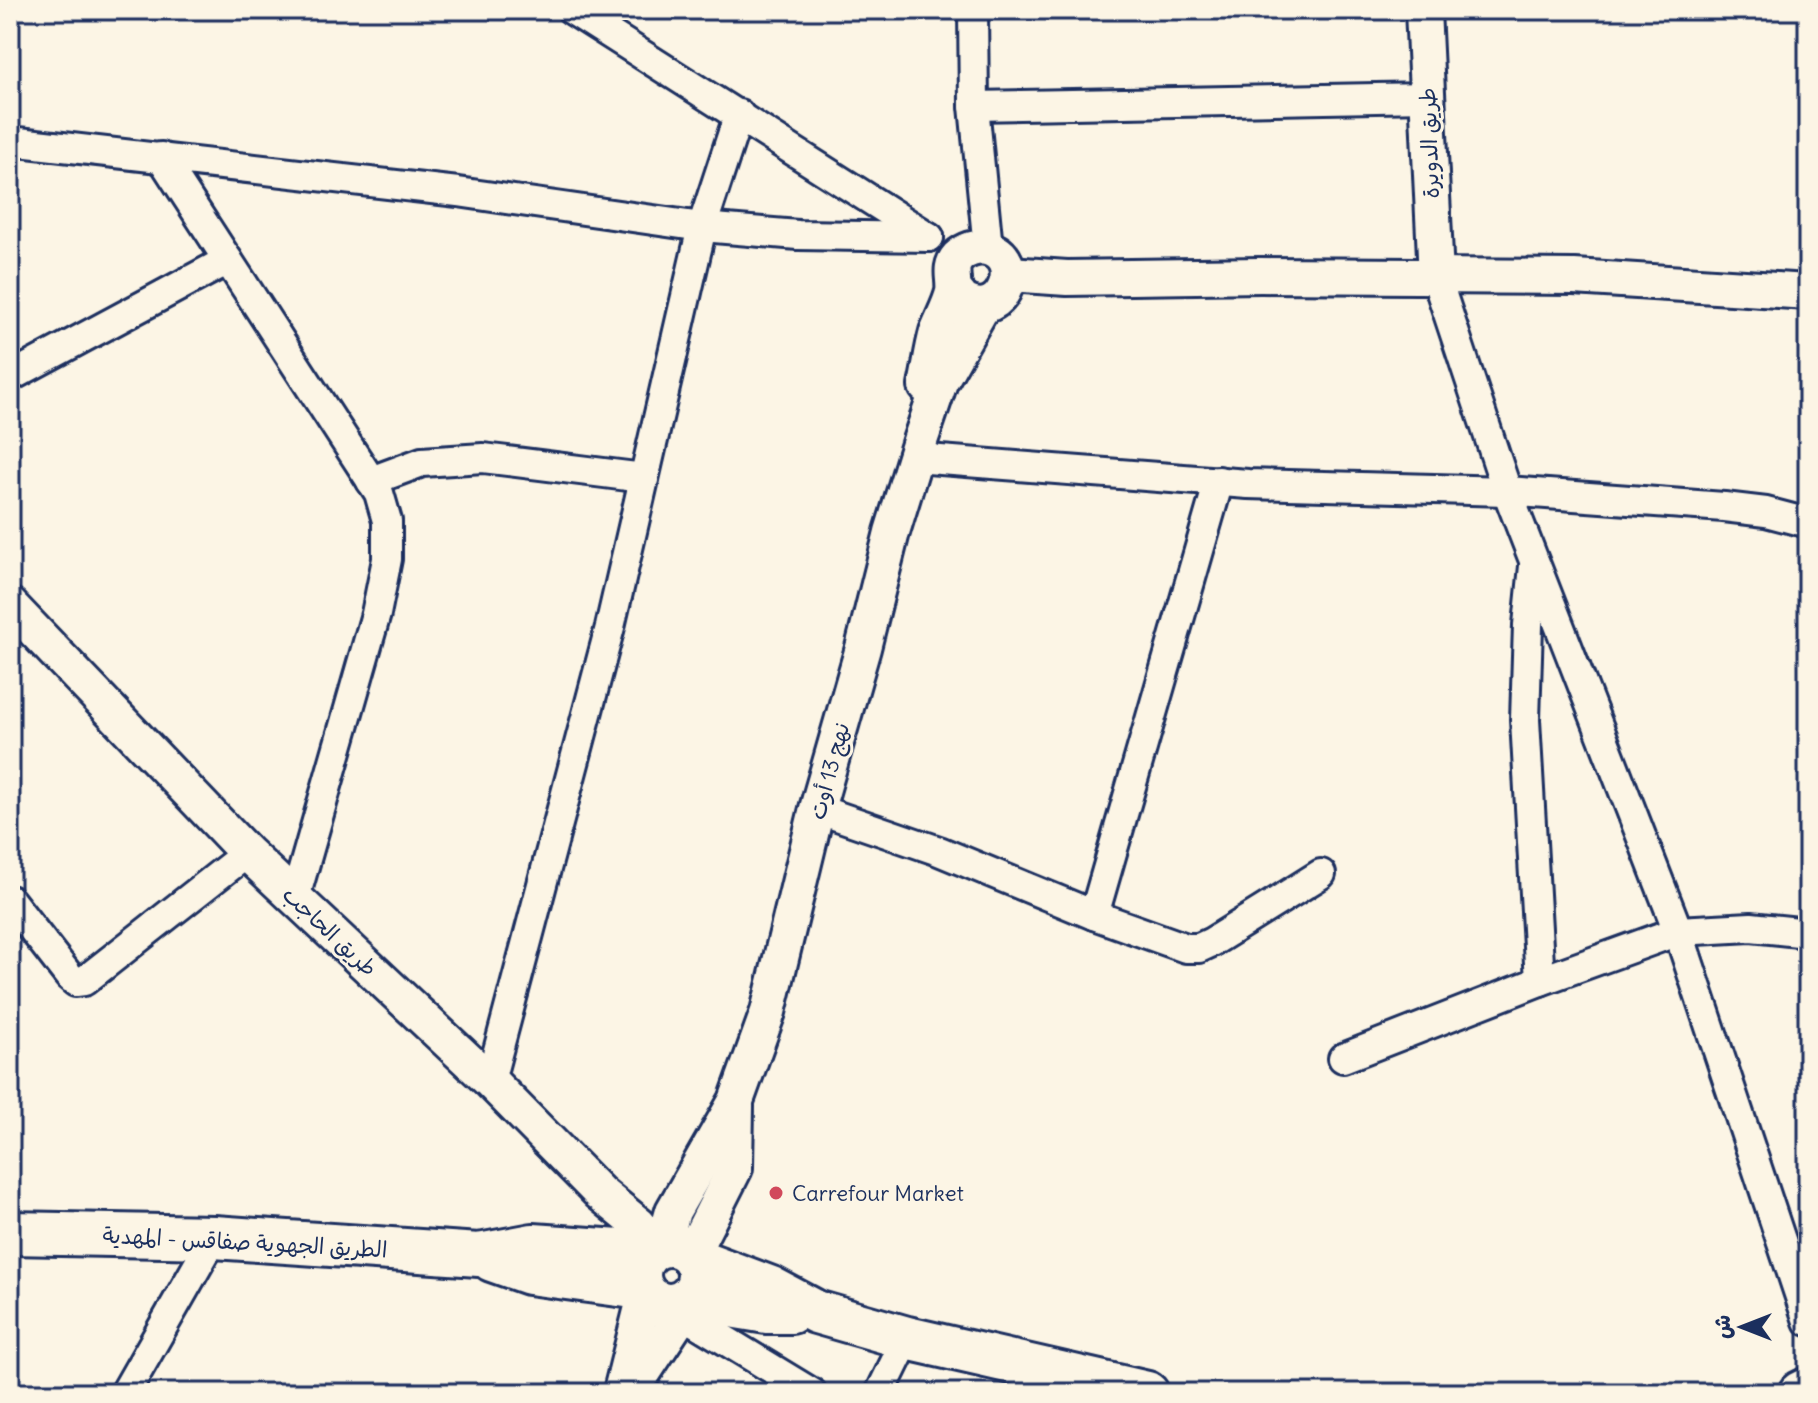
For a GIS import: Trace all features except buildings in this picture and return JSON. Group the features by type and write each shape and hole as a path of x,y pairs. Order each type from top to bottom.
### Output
{"main road":[{"name":"الطريق الجهوية صفاقس - المهدية","path":"10,1233 214,1237 479,1255 533,1245 669,1276 767,1312 816,1312 907,1338 1147,1393"},
{"path":"1800,1393 1808,1389"}],"street":[{"path":"572,10 949,249 978,275 1067,278 1574,277 1808,292"},
{"path":"973,10 978,275"},
{"name":"طريق الدويرة","path":"1423,10 1436,277"},
{"path":"974,106 1427,97"},
{"path":"490,1081 610,627 702,227 739,114"},
{"path":"10,141 458,192 702,227 798,235 929,237"},
{"path":"161,157 379,493 387,521 387,559 376,614 295,898"},
{"path":"10,377 228,260"},
{"name":"نهج 13 أوت","path":"669,1276 735,1168 736,1101 768,1012 817,809 892,532 978,275"},
{"path":"1436,277 1507,491 1678,931 1808,1321"},
{"path":"918,449 1219,481 1507,491 1724,507 1766,512 1808,523"},
{"path":"371,481 422,462 483,458 644,478"},
{"path":"1094,915 1219,481"},
{"path":"1534,561 1525,720 1540,981"},
{"name":"طريق الحاجب","path":"11,608 247,853 490,1081 600,1193 639,1225 669,1276"},
{"path":"817,809 939,851 1094,915 1186,948 1199,948 1212,942 1321,874"},
{"path":"10,900 69,976 76,982 84,981 247,853"},
{"path":"1343,1058 1678,931 1751,927 1808,933"},
{"path":"125,1393 214,1237"},
{"path":"620,1393 669,1276"},
{"path":"630,1393 669,1276"},
{"path":"669,1276 812,1393"},
{"path":"880,1393 907,1338"}],"place":[{"name":"Carrefour Market","path":"776,1193"}]}
